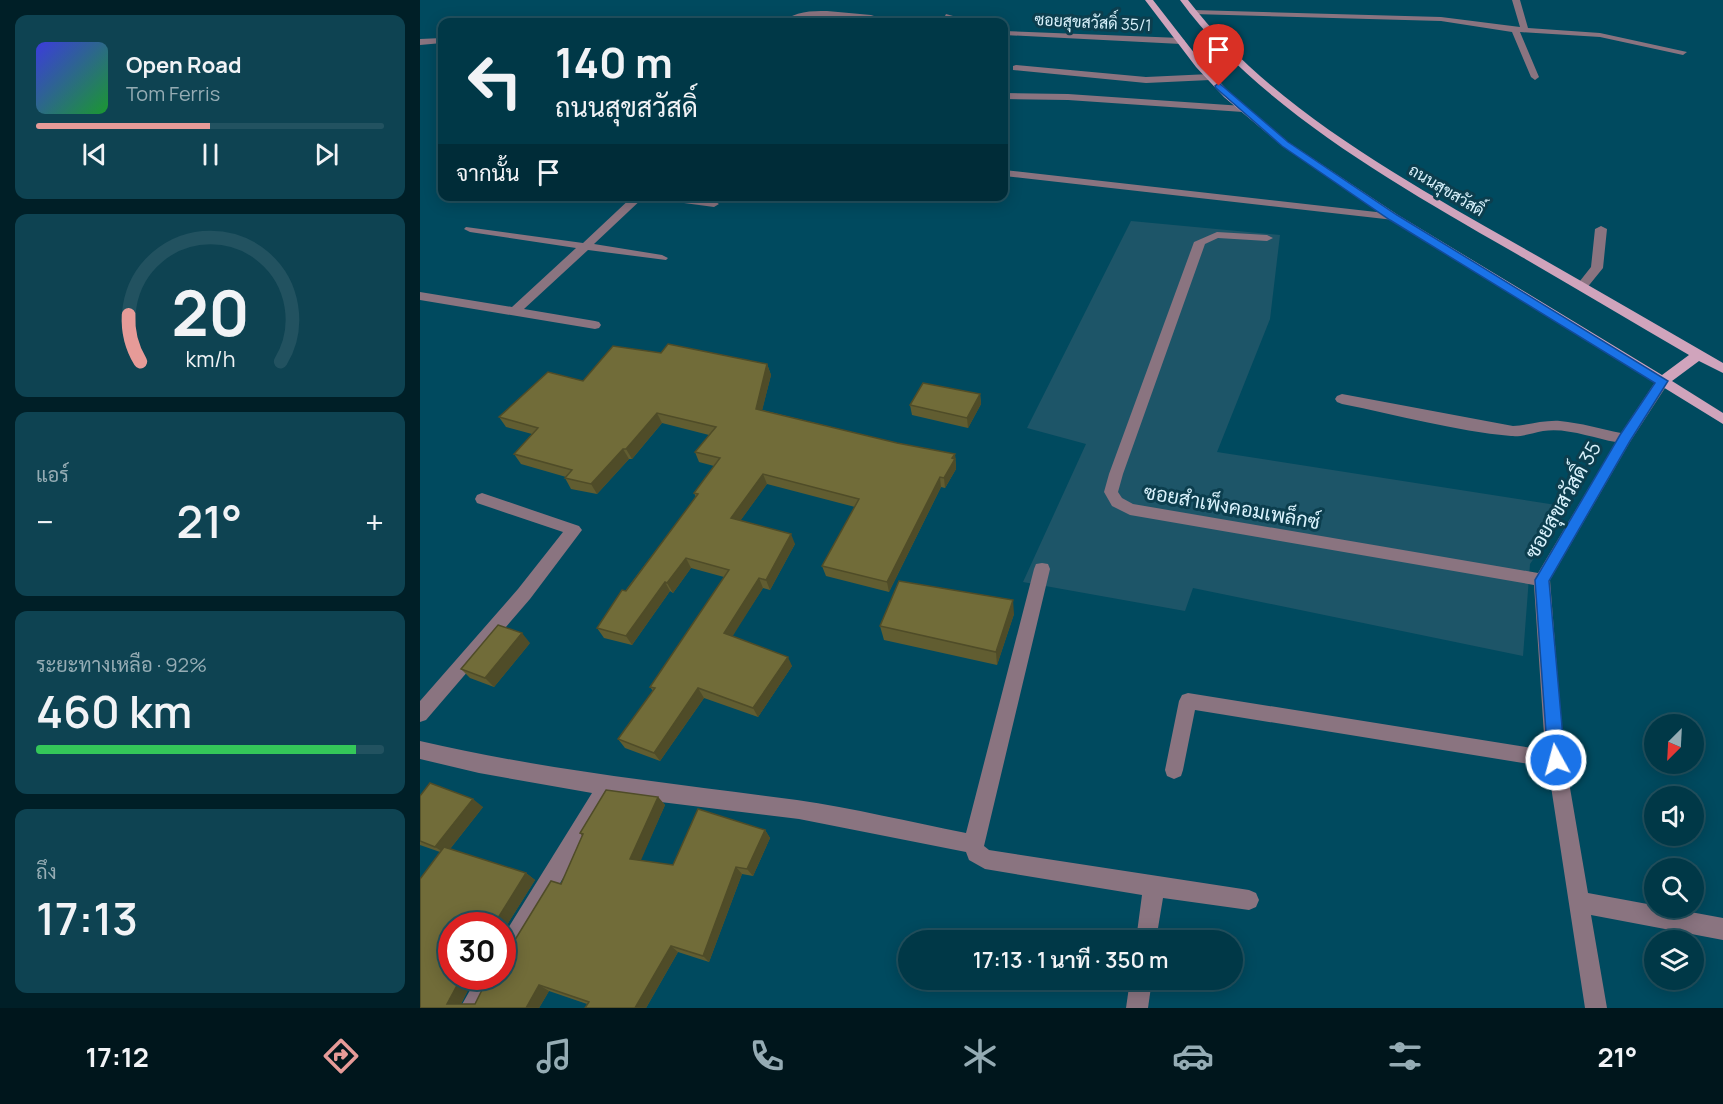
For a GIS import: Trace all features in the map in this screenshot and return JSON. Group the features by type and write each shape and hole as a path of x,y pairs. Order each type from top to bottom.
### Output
{"main road":[{"path":"1149,0 1210,77 1243,109 1285,144 1394,218 1723,419"},
{"name":"ถนนสุขสวัสดิ์","path":"1184,0 1209,31 1263,82 1310,121 1356,154 1439,205 1723,369"},
{"path":"1662,381 1698,355"}],"street":[{"path":"1516,0 1525,30"},
{"path":"1212,12 1233,3"},
{"path":"1193,12 1420,18 1525,30 1600,35 1683,52"},
{"path":"792,18 802,14 876,18"},
{"path":"1515,29 1535,76"},
{"name":"ซอยสุขสวัสดิ์ 35/1","path":"1008,33 1181,41"},
{"path":"420,42 438,41"},
{"path":"1016,68 1146,80 1210,77"},
{"path":"1008,96 1068,97 1243,109"},
{"path":"1008,173 1394,218"},
{"path":"514,312 635,201"},
{"path":"692,201 714,204"},
{"path":"1582,286 1597,268 1601,229"},
{"path":"470,230 662,258"},
{"name":"ซอยสำเพ็งคอมเพล็กซ์","path":"1267,238 1217,235 1200,242 1116,474 1111,492 1117,502 1130,508 1542,580"},
{"path":"420,296 595,325"},
{"name":"ซอยสุขสวัสดิ์ 35","path":"1596,1008 1556,760 1542,580 1662,381"},
{"path":"1341,399 1484,427 1513,431 1530,430 1542,426 1561,426 1625,439"},
{"path":"420,714 524,594 574,530 482,499"},
{"path":"1042,569 973,844 976,853 985,859 1249,900"},
{"path":"1174,770 1188,701 1556,760"},
{"path":"420,750 479,764 607,786 799,810 973,844"},
{"path":"516,936 607,786"},
{"path":"1148,930 1154,887"},
{"path":"1579,902 1723,929"},
{"path":"471,1008 482,990"},
{"path":"1137,1008 1140,990"}],"shaded area":[{"path":"1131,221 1280,235 1270,319 1217,452 1569,507 1530,564 1523,656 1193,588 1185,611 1023,582 1086,444 1027,428"}],"building":[{"path":"668,344 767,364 756,409 897,443 955,454 952,458 955,459 944,478 940,477 887,582 822,566 859,499 763,474 731,518 791,534 766,580 759,578 724,633 788,657 753,708 698,688 654,753 618,739 655,688 650,687 729,570 686,558 667,583 665,582 626,636 597,628 622,590 626,591 698,494 694,493 720,458 695,452 716,427 657,413 626,449 623,449 591,484 565,478 572,470 514,454 538,428 499,417 548,372 583,381 613,346 661,353"},
{"path":"923,383 980,394 967,418 910,405"},
{"path":"899,581 1013,600 996,652 880,626"},
{"path":"498,625 522,633 485,678 461,669"},
{"path":"430,783 473,799 435,847 420,841 420,796"},
{"path":"606,790 658,797 630,859 673,865 698,809 765,830 747,869 736,867 703,956 671,946 635,1008 585,1008 589,1002 539,985 526,1008 420,1008 420,879 444,847 526,873 502,912 438,912 438,990 454,990 447,1004 475,1004 482,990 516,990 516,938 551,881 561,884 583,834 580,833"}],"route":[{"path":"1219,86 1285,144 1394,218 1662,381 1542,580 1556,760"}]}
